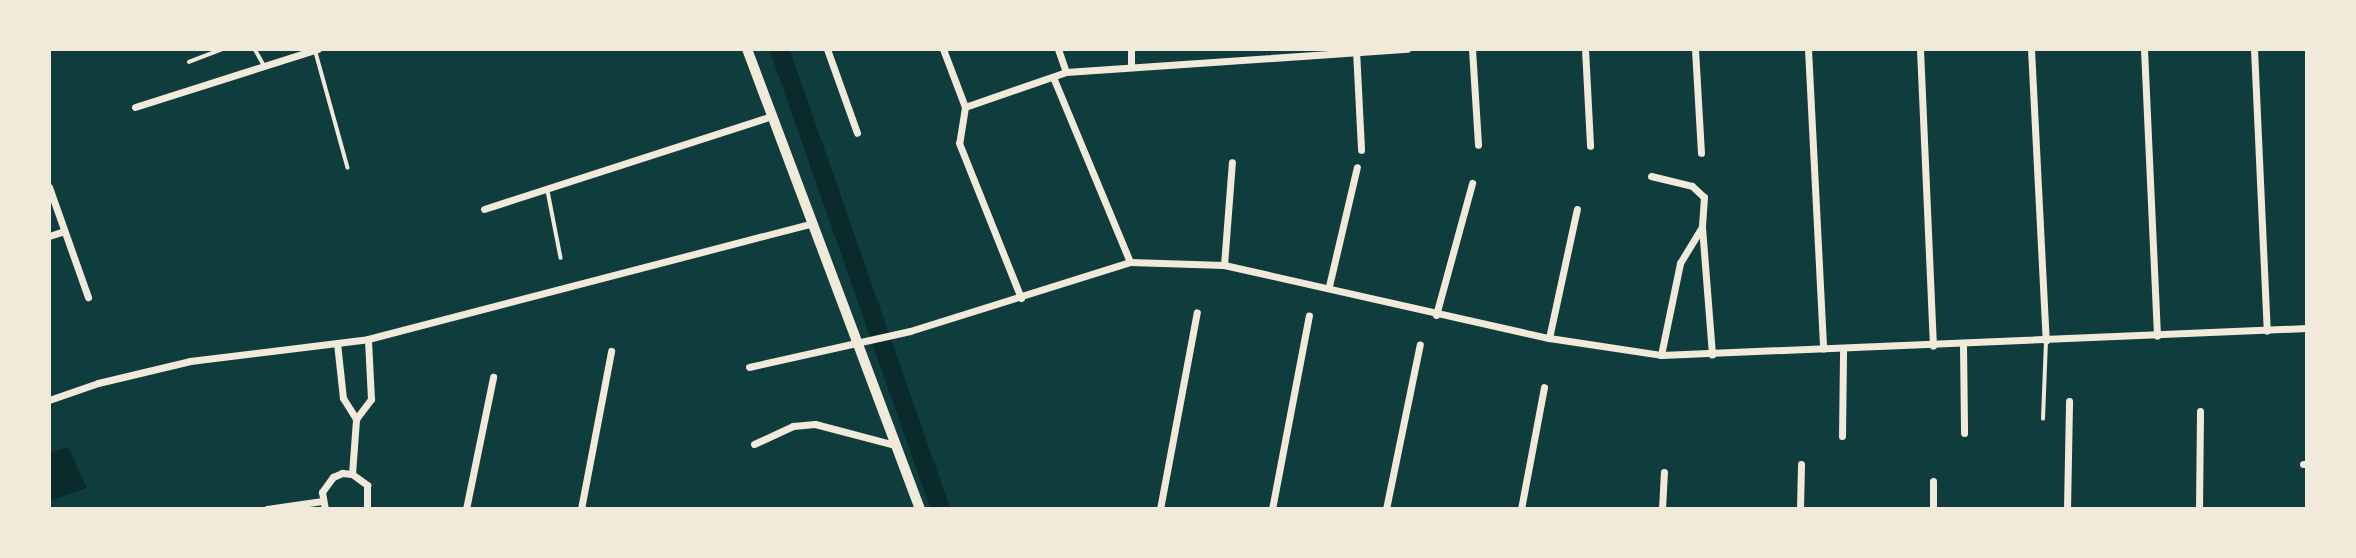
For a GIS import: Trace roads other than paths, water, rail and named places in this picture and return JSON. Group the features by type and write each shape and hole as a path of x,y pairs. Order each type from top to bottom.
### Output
{"street":[{"path":"135,107 316,49"},
{"path":"747,49 920,509"},
{"path":"827,49 857,133"},
{"path":"943,49 965,107 959,143 1021,298"},
{"path":"1058,49 1066,72"},
{"path":"1130,49 1131,65"},
{"path":"1246,49 1246,59"},
{"path":"965,107 1066,72 1131,65 1407,49"},
{"path":"1472,49 1478,145"},
{"path":"1585,49 1590,146"},
{"path":"1695,49 1701,153"},
{"path":"1808,49 1823,349"},
{"path":"1920,49 1933,346"},
{"path":"2031,49 2046,341"},
{"path":"2144,49 2157,335"},
{"path":"2254,49 2267,331"},
{"path":"1356,51 1361,150"},
{"path":"1053,77 1130,262"},
{"path":"484,209 548,191 772,116"},
{"path":"1224,265 1232,162"},
{"path":"1329,286 1357,167"},
{"path":"1651,176 1700,191 1704,197 1702,227 1712,355"},
{"path":"1436,315 1472,183"},
{"path":"49,187 88,297"},
{"path":"1549,338 1577,209"},
{"path":"49,400 98,383 190,361 369,339 811,224"},
{"path":"1661,355 1680,263 1685,248 1702,227"},
{"path":"49,236 64,231"},
{"path":"749,367 858,345 910,331 1130,262 1224,265 1329,286 1436,315 1549,338 1661,355 1964,345 2307,328"},
{"path":"1160,509 1197,312"},
{"path":"1272,509 1309,315"},
{"path":"352,474 356,419 371,400 369,339"},
{"path":"337,343 343,398 356,419"},
{"path":"1386,509 1420,344"},
{"path":"1964,345 1964,433"},
{"path":"1842,436 1843,348"},
{"path":"582,509 611,351"},
{"path":"466,509 493,377"},
{"path":"1521,509 1544,387"},
{"path":"2067,509 2069,401"},
{"path":"2199,509 2200,411"},
{"path":"754,444 793,426 815,424 895,445"},
{"path":"1800,509 1801,464"},
{"path":"1662,509 1664,472"},
{"path":"267,509 323,505 322,492 333,477 352,474 367,485 367,509"},
{"path":"1933,481 1933,509"}],"lane":[{"path":"189,62 222,49"},
{"path":"255,49 265,67"},
{"path":"316,49 348,168"},
{"path":"548,191 561,258"},
{"path":"2043,419 2046,341"}],"water":[{"path":"68,447 87,488 49,501 49,453"}],"waterway":[{"path":"779,49 940,509"}]}
